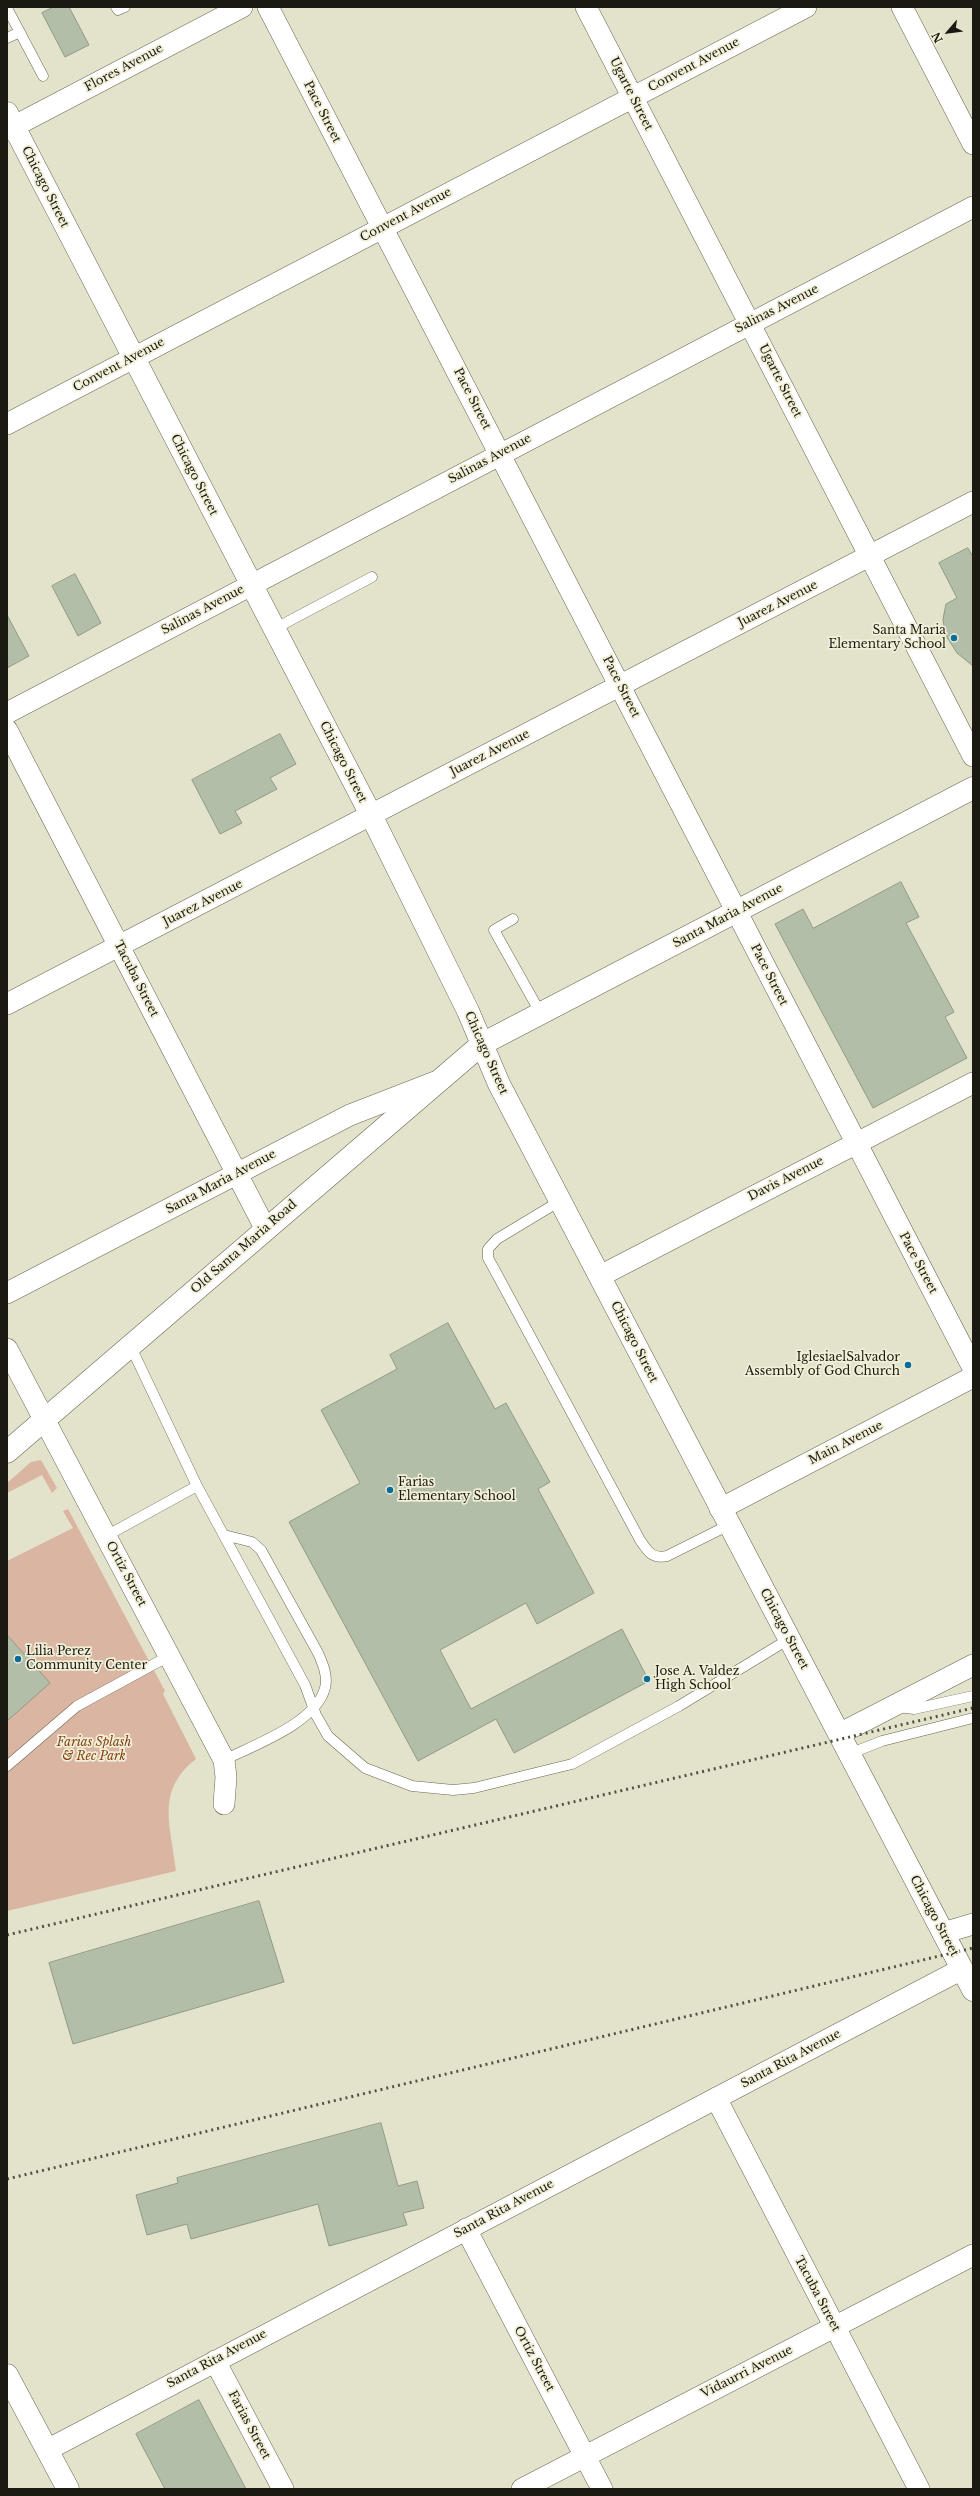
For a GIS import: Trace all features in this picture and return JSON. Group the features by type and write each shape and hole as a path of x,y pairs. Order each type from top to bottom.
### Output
{"street":[{"name":"Flores Avenue","path":"9,123 242,7"},
{"name":"Pace Street","path":"268,7 621,685 736,912 973,1368"},
{"name":"Ugarte Street","path":"586,7 973,756"},
{"name":"Convent Avenue","path":"7,424 806,7"},
{"path":"902,7 973,144"},
{"name":"Chicago Street","path":"9,123 134,358 371,815 465,1004 499,1084 724,1517 973,1990"},
{"name":"Salinas Avenue","path":"7,713 973,207"},
{"name":"Juarez Avenue","path":"7,1004 973,502"},
{"name":"Tacuba Street","path":"7,730 265,1228"},
{"name":"Santa Maria Avenue","path":"482,1044 973,788"},
{"name":"Old Santa Maria Road","path":"7,1452 265,1228 482,1044"},
{"name":"Santa Maria Avenue","path":"7,1293 350,1115 439,1081"},
{"name":"Davis Avenue","path":"600,1276 973,1083"},
{"name":"Ortiz Street","path":"7,1349 224,1760 226,1777 224,1804"},
{"name":"Main Avenue","path":"724,1517 973,1377"},
{"path":"839,1734 973,1665"},
{"path":"943,1932 973,1924"},
{"name":"Santa Rita Avenue","path":"47,2450 466,2228 962,1969"},
{"name":"Tacuba Street","path":"716,2098 919,2489"},
{"name":"Ortiz Street","path":"466,2228 602,2489"},
{"name":"Vidaurri Avenue","path":"522,2489 973,2255"},
{"name":"Farias Street","path":"215,2360 283,2489"},
{"path":"7,2375 68,2489"}],"lane":[{"path":"116,7 118,10 125,7"},
{"path":"7,8 43,76"},
{"path":"7,38 20,32"},
{"path":"274,629 372,577"},
{"path":"514,919 494,930 541,1014"},
{"path":"560,1201 497,1239 488,1249 488,1258 498,1278 636,1533 649,1554 658,1558 667,1556 724,1517"},
{"path":"130,1344 197,1486 305,1685 314,1709 328,1736 365,1768 412,1786 452,1790 474,1788 572,1764 680,1706 789,1639"},
{"path":"106,1536 197,1486"},
{"path":"224,1535 252,1542 261,1550 318,1653 325,1670 325,1688 314,1709 303,1719 224,1760"},
{"path":"7,1766 77,1706 169,1656"},
{"path":"892,1706 914,1710 973,1696"},
{"path":"849,1754 882,1741 973,1718"}],"green space":[{"path":"41,1460 57,1488 52,1493 42,1475 7,1493 7,1483 31,1462"},
{"name":"Farias Splash & Rec Park","path":"68,1509 165,1691 163,1694 196,1759 183,1771 170,1796 169,1824 176,1871 7,1911 7,1561 73,1528 63,1511"}],"building":[{"path":"54,7 69,7 89,45 65,57 42,13"},
{"path":"968,548 973,557 973,666 957,653 945,634 943,619 946,604 957,598 939,563"},
{"path":"75,574 101,623 78,636 52,586"},
{"path":"7,615 29,656 7,668"},
{"path":"280,734 296,764 270,778 277,789 235,811 242,823 220,834 192,780"},
{"path":"901,882 919,917 906,923 954,1012 945,1017 967,1058 873,1108 775,924 803,909 813,928"},
{"path":"448,1323 495,1409 506,1403 550,1482 538,1489 594,1593 537,1624 526,1603 440,1650 471,1709 622,1629 649,1681 514,1753 496,1719 418,1761 289,1522 360,1483 321,1410 397,1369 390,1355"},
{"name":"Lilia Perez Community Center","path":"7,1635 50,1683 7,1721"},
{"path":"259,1901 284,1982 73,2044 49,1963"},
{"path":"381,2123 398,2186 417,2181 424,2208 403,2213 407,2225 329,2246 318,2204 191,2239 187,2224 147,2235 136,2195 178,2183 177,2178"},
{"path":"199,2400 246,2489 165,2489 136,2434"}],"railway":[{"path":"7,1935 973,1708"},
{"path":"7,2179 973,1948"}],"place":[{"name":"Santa Maria Elementary School","path":"954,638"},
{"name":"IglesiaelSalvador Assembly of God Church","path":"908,1365"},
{"name":"Farias Elementary School","path":"390,1490"},
{"name":"Lilia Perez Community Center","path":"18,1659"},
{"name":"Jose A. Valdez High School","path":"647,1679"}]}
